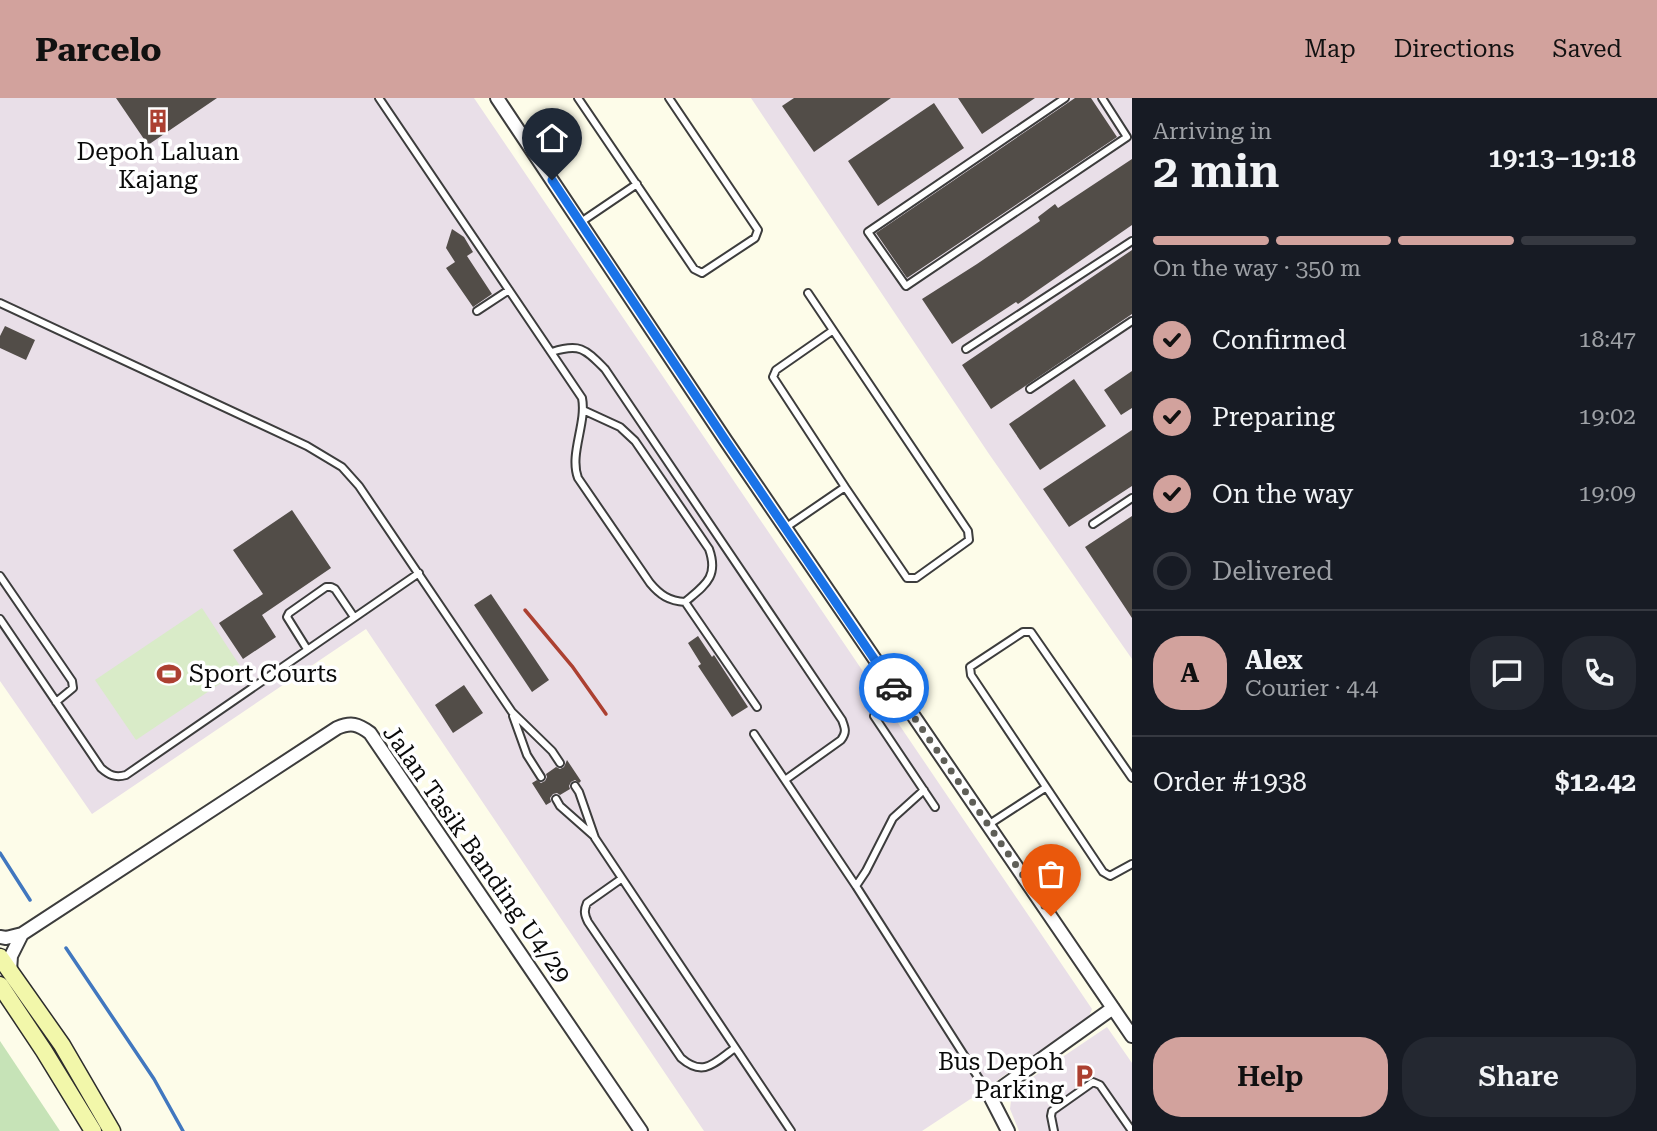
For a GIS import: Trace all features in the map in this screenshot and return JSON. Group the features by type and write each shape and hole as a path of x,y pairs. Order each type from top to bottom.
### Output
{"main road":[{"path":"0,957 62,1045 112,1131"},
{"path":"0,985 93,1131"}],"street":[{"path":"497,98 785,528 1132,1036"},
{"name":"Jalan Tasik Banding U4/29","path":"0,937 22,934 337,728 355,724 370,733 641,1131"},
{"path":"10,971 11,956 22,934"},
{"path":"1008,1131 990,1096 1113,1008"}],"lane":[{"path":"379,98 582,398 576,466 578,478 656,590 669,599 685,602 757,707"},
{"path":"578,98 698,272 706,271 758,235 757,226 669,98"},
{"path":"1065,98 868,232 906,286 1127,137 1102,98"},
{"path":"581,222 637,184"},
{"path":"966,349 1132,241"},
{"path":"477,311 509,290"},
{"path":"808,293 968,531 969,540 916,578 907,578 773,377 776,370 832,331"},
{"path":"0,303 307,446 342,467 359,486 512,712 552,751 560,763"},
{"path":"1030,389 1132,321"},
{"path":"552,352 569,347 581,349 593,356 605,369 842,720 845,734 841,740 785,780"},
{"path":"583,410 628,433 709,549 713,561 709,579 685,602"},
{"path":"785,528 845,488"},
{"path":"1093,524 1132,498"},
{"path":"0,619 101,768 107,774 119,777 126,775 419,573"},
{"path":"0,576 72,681 73,688 56,702"},
{"path":"307,649 288,617 289,612 326,587 331,587 354,617"},
{"path":"1132,778 1035,635 1027,631 970,667 969,671 1045,788 1106,875 1114,874 1132,864"},
{"path":"512,712 527,755 541,777"},
{"path":"874,716 935,807"},
{"path":"754,734 856,886 990,1096"},
{"path":"575,786 595,838 791,1131"},
{"path":"988,825 1045,788"},
{"path":"856,886 893,818 924,790"},
{"path":"556,799 560,806 595,838"},
{"path":"621,879 587,902 584,914 588,922 681,1058 689,1065 702,1069 735,1048"},
{"path":"1054,1131 1052,1111 1093,1082 1100,1085 1132,1131"}],"shaded area":[{"path":"0,98 474,98 1092,1009 1089,1016 922,1131 704,1131 366,629 92,814 0,681"},
{"path":"751,98 1132,98 1132,659 989,454"},
{"name":"Bus Depoh Parking","path":"1107,1027 1132,1063 1132,1131 1019,1131 1010,1109 1012,1091"}],"green space":[{"name":"Sport Courts","path":"202,608 242,669 136,740 95,680"},
{"path":"0,1041 60,1131 0,1131"}],"building":[{"name":"Depoh Laluan Kajang","path":"116,98 217,98 148,145"},
{"path":"794,98 891,98 814,152 782,106"},
{"path":"958,98 1035,98 982,134"},
{"path":"1075,98 1091,98 1117,137 907,278 876,233"},
{"path":"934,103 964,148 878,206 848,161"},
{"path":"1132,159 1132,225 1018,304 1016,302 952,344 922,299 1040,221 1038,217 1055,204 1058,208"},
{"path":"452,229 464,237 473,252 467,256 492,294 473,307 446,268 455,262 446,248"},
{"path":"1132,250 1132,314 991,409 962,365"},
{"path":"5,326 35,340 26,360 0,348 0,336"},
{"path":"1132,371 1132,408 1121,415 1104,390"},
{"path":"1074,379 1106,426 1040,470 1009,424"},
{"path":"1132,430 1132,486 1069,527 1043,489"},
{"path":"292,510 331,568 262,615 276,637 243,659 219,623 263,594 233,550"},
{"path":"1132,516 1132,618 1085,547"},
{"path":"491,594 549,680 532,692 474,605"},
{"path":"698,636 712,657 714,655 748,707 732,717 698,666 701,664 688,643"},
{"path":"464,685 483,713 453,733 435,705"},
{"path":"567,760 581,781 571,782 570,789 560,795 553,794 551,802 546,805 532,783 537,780 541,783 545,781 546,774 556,767 564,767"}],"waterway":[{"path":"0,853 30,900"},
{"path":"66,948 154,1079 183,1131"}],"railway":[{"path":"525,610 572,666 606,714"}],"way so far":[{"path":"894,688 1051,916"}],"place":[{"name":"Depoh Laluan Kajang","path":"158,121"},
{"name":"Sport Courts","path":"169,674"},
{"name":"Bus Depoh Parking","path":"1084,1076"}],"route":[{"path":"552,180 894,688"}]}
